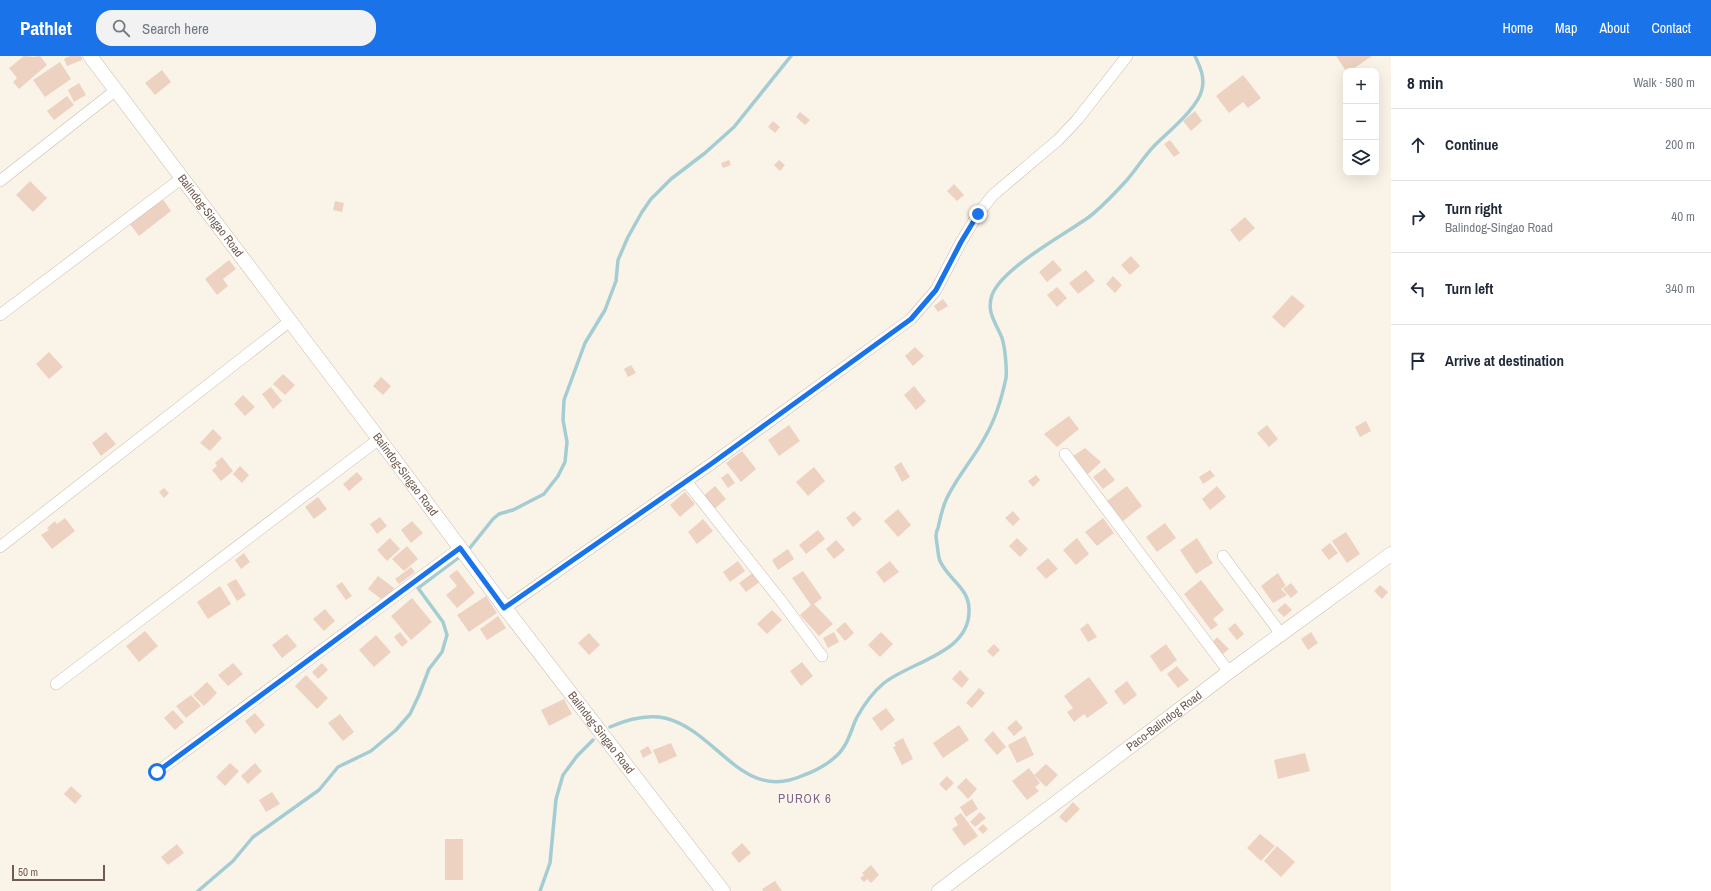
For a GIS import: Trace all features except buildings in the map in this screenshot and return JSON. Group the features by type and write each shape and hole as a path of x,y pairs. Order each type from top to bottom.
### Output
{"street":[{"name":"Balindog-Singao Road","path":"90,56 379,439 504,608 723,891"},
{"path":"504,608 686,481 911,319 936,290 961,242 982,209 1004,185 1058,140 1077,120 1127,56"},
{"path":"0,181 116,90"},
{"path":"0,315 182,178"},
{"path":"0,547 290,321"},
{"path":"56,684 379,439"},
{"path":"1065,454 1229,672"},
{"path":"686,481 782,602 822,656"},
{"path":"157,772 460,548"},
{"name":"Paco-Balindog Road","path":"940,891 1229,672 1391,554"},
{"path":"1222,556 1281,634"}],"waterway":[{"path":"469,549 493,519 499,514 513,510 544,494 558,476 565,462 567,442 563,420 564,400 585,343 605,310 616,281 618,260 628,237 642,212 651,199 671,179 705,153 734,127 791,56"},
{"path":"610,727 637,718 665,718 684,725 747,773 764,780 782,781 812,772 831,761 842,750 848,740 856,719 868,700 884,683 896,675 938,654 950,646 960,636 967,624 969,609 968,602 962,589 940,561 936,534 946,500 989,430 998,408 1006,378 1005,352 1002,338 990,307 992,295 998,285 1020,263 1089,217 1104,204 1130,177 1151,149 1195,104 1200,96 1203,85 1202,72 1195,56"},
{"path":"198,891 233,861 253,837 319,790 338,767 371,751 396,730 410,714 429,669 442,652 447,635 443,622 418,588 458,558"},
{"path":"540,891 550,863 556,799 563,775 577,756 593,740"}],"district":[{"name":"PUROK 6","path":"805,798"}],"route":[{"path":"157,772 460,548 504,608 711,464 911,319 936,290 961,242 978,214"}]}
